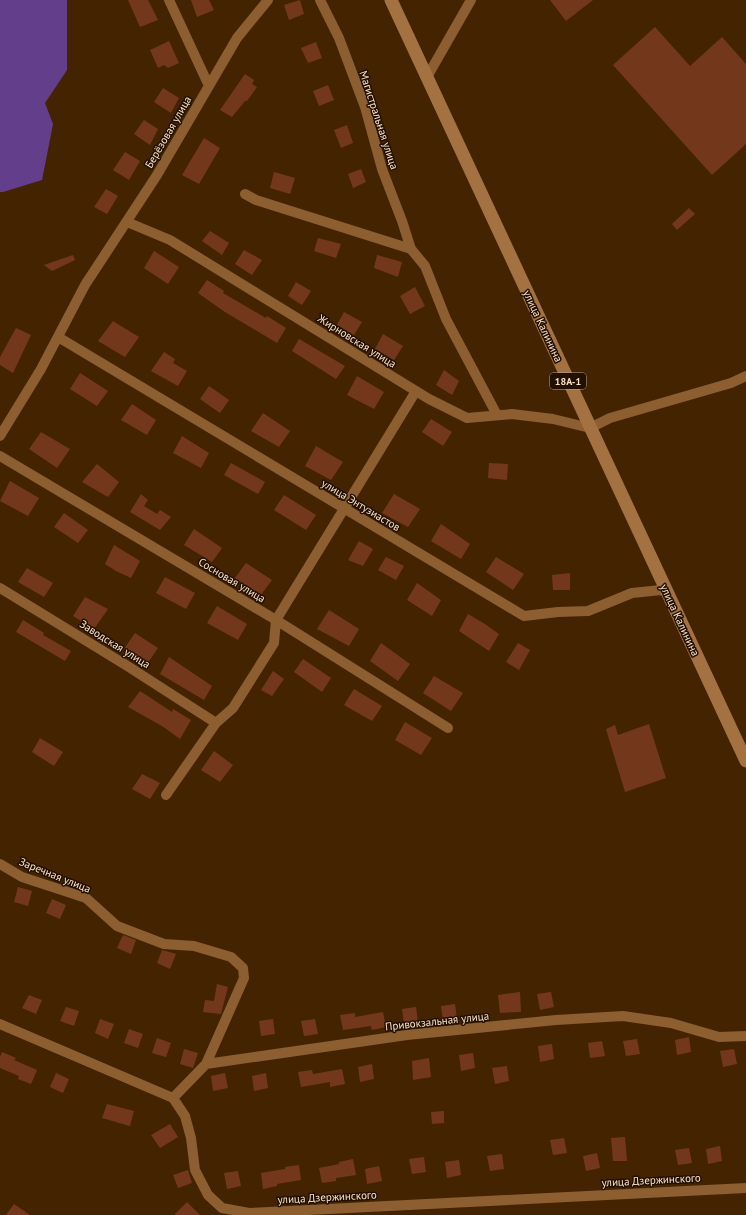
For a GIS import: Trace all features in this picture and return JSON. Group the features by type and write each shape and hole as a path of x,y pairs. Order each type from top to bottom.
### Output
{"main road":[{"name":"улица Калинина","path":"391,0 746,761"}],"street":[{"path":"168,0 209,86"},
{"name":"Берёзовая улица","path":"0,436 41,369 85,285 157,174 237,38 268,0"},
{"name":"Магистральная улица","path":"320,0 339,38 362,100 382,169 411,249 425,266 446,319 497,415"},
{"path":"427,77 472,0"},
{"path":"246,194 256,200 411,249"},
{"name":"Жирновская улица","path":"127,222 170,240 416,391 467,418 512,414 553,419 590,428"},
{"name":"улица Энтузиастов","path":"58,337 524,616 558,612 588,611 632,594 661,590 668,594"},
{"path":"590,428 610,418 731,383 746,376"},
{"path":"166,795 216,723 233,708 274,643 276,620 416,391"},
{"name":"Сосновая улица","path":"0,456 276,620 448,728"},
{"name":"Заводская улица","path":"0,588 129,666 216,723"},
{"name":"Заречная улица","path":"0,864 22,877 86,898 117,926 164,944 194,946 231,958 244,968 244,978 206,1064"},
{"name":"Привокзальная улица","path":"206,1064 407,1035 556,1020 623,1016 671,1023 720,1036 746,1036"},
{"path":"0,1024 173,1098 206,1064"},
{"name":"улица Дзержинского","path":"173,1098 185,1116 191,1138 195,1170 208,1195 228,1212 249,1213 746,1188"}],"shaded area":[{"path":"0,0 67,0 67,70 45,103 53,124 42,180 3,192 0,192"}],"building":[{"path":"128,0 148,0 158,20 140,27"},
{"path":"191,0 209,0 214,10 197,17"},
{"path":"300,0 304,14 289,20 284,5"},
{"path":"550,0 593,0 566,21"},
{"path":"655,27 690,66 722,37 746,64 746,144 712,175 613,65"},
{"path":"169,41 179,63 168,68 164,65 158,68 150,50"},
{"path":"316,42 322,58 308,63 301,48"},
{"path":"245,74 254,80 252,84 257,87 247,101 245,101 232,117 220,110"},
{"path":"328,85 334,100 319,106 313,91"},
{"path":"163,88 179,98 171,113 154,102"},
{"path":"144,120 158,129 150,145 134,134"},
{"path":"347,125 353,143 341,148 334,130"},
{"path":"204,138 220,148 199,184 182,175"},
{"path":"125,152 140,161 129,180 113,170"},
{"path":"361,169 366,182 353,188 348,174"},
{"path":"274,172 295,178 290,194 270,188"},
{"path":"106,189 118,196 107,214 94,207"},
{"path":"689,208 695,214 677,230 672,224"},
{"path":"210,231 229,243 222,255 202,241"},
{"path":"318,238 341,244 336,258 314,251"},
{"path":"244,250 262,260 252,275 235,264"},
{"path":"154,251 179,267 168,284 144,268"},
{"path":"73,255 75,260 52,271 44,265"},
{"path":"377,255 402,262 398,277 374,268"},
{"path":"207,280 224,291 223,293 266,318 267,316 286,328 277,343 225,312 198,293"},
{"path":"296,282 311,291 302,305 288,296"},
{"path":"415,287 425,306 410,314 400,296"},
{"path":"344,312 362,322 354,335 337,325"},
{"path":"113,321 139,337 125,357 98,341"},
{"path":"16,328 31,335 13,373 0,365 0,357"},
{"path":"383,334 403,346 394,360 375,349"},
{"path":"299,339 345,366 336,379 292,351"},
{"path":"164,352 175,359 173,363 187,371 178,386 151,371"},
{"path":"444,370 459,381 452,395 436,385"},
{"path":"80,373 108,391 97,406 70,389"},
{"path":"357,376 384,392 374,409 347,395"},
{"path":"209,386 229,400 220,413 200,399"},
{"path":"132,404 156,420 147,435 121,420"},
{"path":"263,413 290,431 279,447 251,431"},
{"path":"431,419 452,432 443,446 422,432"},
{"path":"41,432 70,449 57,468 29,449"},
{"path":"182,436 209,453 201,468 173,453"},
{"path":"316,446 343,462 331,480 305,466"},
{"path":"231,463 265,482 258,494 224,475"},
{"path":"489,463 508,464 507,480 488,478"},
{"path":"97,464 119,482 108,497 82,482"},
{"path":"10,481 39,498 28,516 0,501"},
{"path":"141,494 148,500 144,506 157,514 160,510 171,517 160,530 130,512"},
{"path":"394,494 420,509 408,527 382,513"},
{"path":"284,495 316,515 306,530 274,510"},
{"path":"64,513 88,530 78,543 54,527"},
{"path":"441,524 470,544 461,559 431,541"},
{"path":"194,529 222,548 212,562 184,545"},
{"path":"359,541 373,549 363,566 348,560"},
{"path":"114,545 140,561 131,578 105,564"},
{"path":"386,557 404,566 396,580 378,570"},
{"path":"496,557 524,574 513,590 486,572"},
{"path":"246,563 272,580 260,596 235,578"},
{"path":"27,568 53,583 44,597 18,582"},
{"path":"570,573 570,590 553,590 552,575"},
{"path":"165,577 195,593 186,609 156,593"},
{"path":"417,583 441,600 432,616 407,600"},
{"path":"85,597 108,609 94,629 73,616"},
{"path":"217,606 247,624 238,640 207,623"},
{"path":"329,610 359,629 349,646 317,629"},
{"path":"468,614 499,634 489,651 459,631"},
{"path":"23,620 44,633 43,635 71,651 65,661 16,632"},
{"path":"135,633 158,648 147,664 124,649"},
{"path":"381,643 410,664 398,681 370,661"},
{"path":"518,643 530,650 519,670 506,662"},
{"path":"169,657 212,686 204,700 160,674"},
{"path":"303,659 331,678 322,692 294,672"},
{"path":"273,671 284,679 272,696 261,690"},
{"path":"434,676 463,693 451,711 423,693"},
{"path":"354,689 382,706 372,721 344,705"},
{"path":"140,691 172,712 173,709 191,720 180,739 162,726 128,707"},
{"path":"405,722 432,738 421,755 395,740"},
{"path":"649,724 666,778 625,792 606,729 615,725 618,735"},
{"path":"40,738 63,752 54,766 32,752"},
{"path":"214,751 233,765 220,782 201,770"},
{"path":"142,774 160,783 150,799 132,789"},
{"path":"18,887 32,891 28,906 14,902"},
{"path":"52,899 66,905 60,919 46,913"},
{"path":"123,935 136,940 131,954 117,948"},
{"path":"162,950 176,954 170,969 157,963"},
{"path":"217,984 228,987 221,1014 203,1012 205,1000 214,1001"},
{"path":"520,992 521,1012 500,1013 498,995"},
{"path":"551,992 554,1007 540,1010 537,994"},
{"path":"29,995 42,1000 36,1014 22,1008"},
{"path":"455,1004 457,1019 443,1021 441,1006"},
{"path":"66,1007 79,1011 74,1026 60,1021"},
{"path":"416,1007 418,1022 404,1024 402,1009"},
{"path":"383,1012 386,1027 372,1030 371,1026 343,1030 340,1015 355,1013 355,1017"},
{"path":"100,1019 114,1024 108,1039 95,1033"},
{"path":"273,1019 275,1034 261,1036 259,1021"},
{"path":"315,1019 318,1034 304,1036 301,1021"},
{"path":"129,1029 143,1034 138,1048 124,1043"},
{"path":"689,1037 691,1052 677,1055 675,1040"},
{"path":"157,1038 171,1043 166,1057 152,1053"},
{"path":"637,1039 640,1054 626,1056 623,1041"},
{"path":"602,1041 605,1056 590,1058 588,1043"},
{"path":"552,1044 554,1059 540,1062 538,1046"},
{"path":"184,1049 198,1053 193,1068 180,1064"},
{"path":"734,1049 737,1064 723,1067 720,1051"},
{"path":"2,1052 16,1058 14,1060 37,1070 31,1084 18,1079 19,1076 0,1068 0,1057"},
{"path":"473,1053 475,1068 461,1071 459,1055"},
{"path":"429,1058 431,1077 413,1080 412,1061"},
{"path":"372,1064 374,1079 360,1082 358,1067"},
{"path":"507,1066 509,1081 495,1084 492,1068"},
{"path":"342,1069 345,1084 330,1087 330,1082 301,1087 298,1072 312,1070 313,1074"},
{"path":"56,1073 69,1079 63,1093 50,1087"},
{"path":"225,1073 228,1088 213,1091 211,1076"},
{"path":"266,1073 268,1088 254,1091 252,1076"},
{"path":"107,1104 134,1111 130,1126 102,1118"},
{"path":"444,1111 444,1123 432,1124 431,1112"},
{"path":"170,1124 178,1137 160,1148 151,1135"},
{"path":"625,1137 627,1161 613,1161 611,1138"},
{"path":"564,1138 567,1153 553,1155 550,1140"},
{"path":"720,1146 722,1161 708,1164 706,1149"},
{"path":"689,1148 692,1163 678,1165 675,1150"},
{"path":"597,1153 600,1168 586,1171 583,1156"},
{"path":"502,1154 504,1169 490,1171 487,1156"},
{"path":"424,1157 426,1172 412,1174 409,1159"},
{"path":"353,1159 356,1175 336,1178 336,1181 322,1183 319,1168 339,1164 339,1162"},
{"path":"459,1160 461,1175 447,1178 445,1162"},
{"path":"299,1165 301,1180 277,1184 277,1186 263,1189 261,1173"},
{"path":"379,1166 382,1181 367,1184 365,1169"},
{"path":"188,1170 192,1183 178,1188 173,1175"},
{"path":"238,1171 241,1186 227,1189 224,1173"},
{"path":"187,1202 200,1215 174,1215"},
{"path":"14,1204 30,1215 6,1215"}]}
